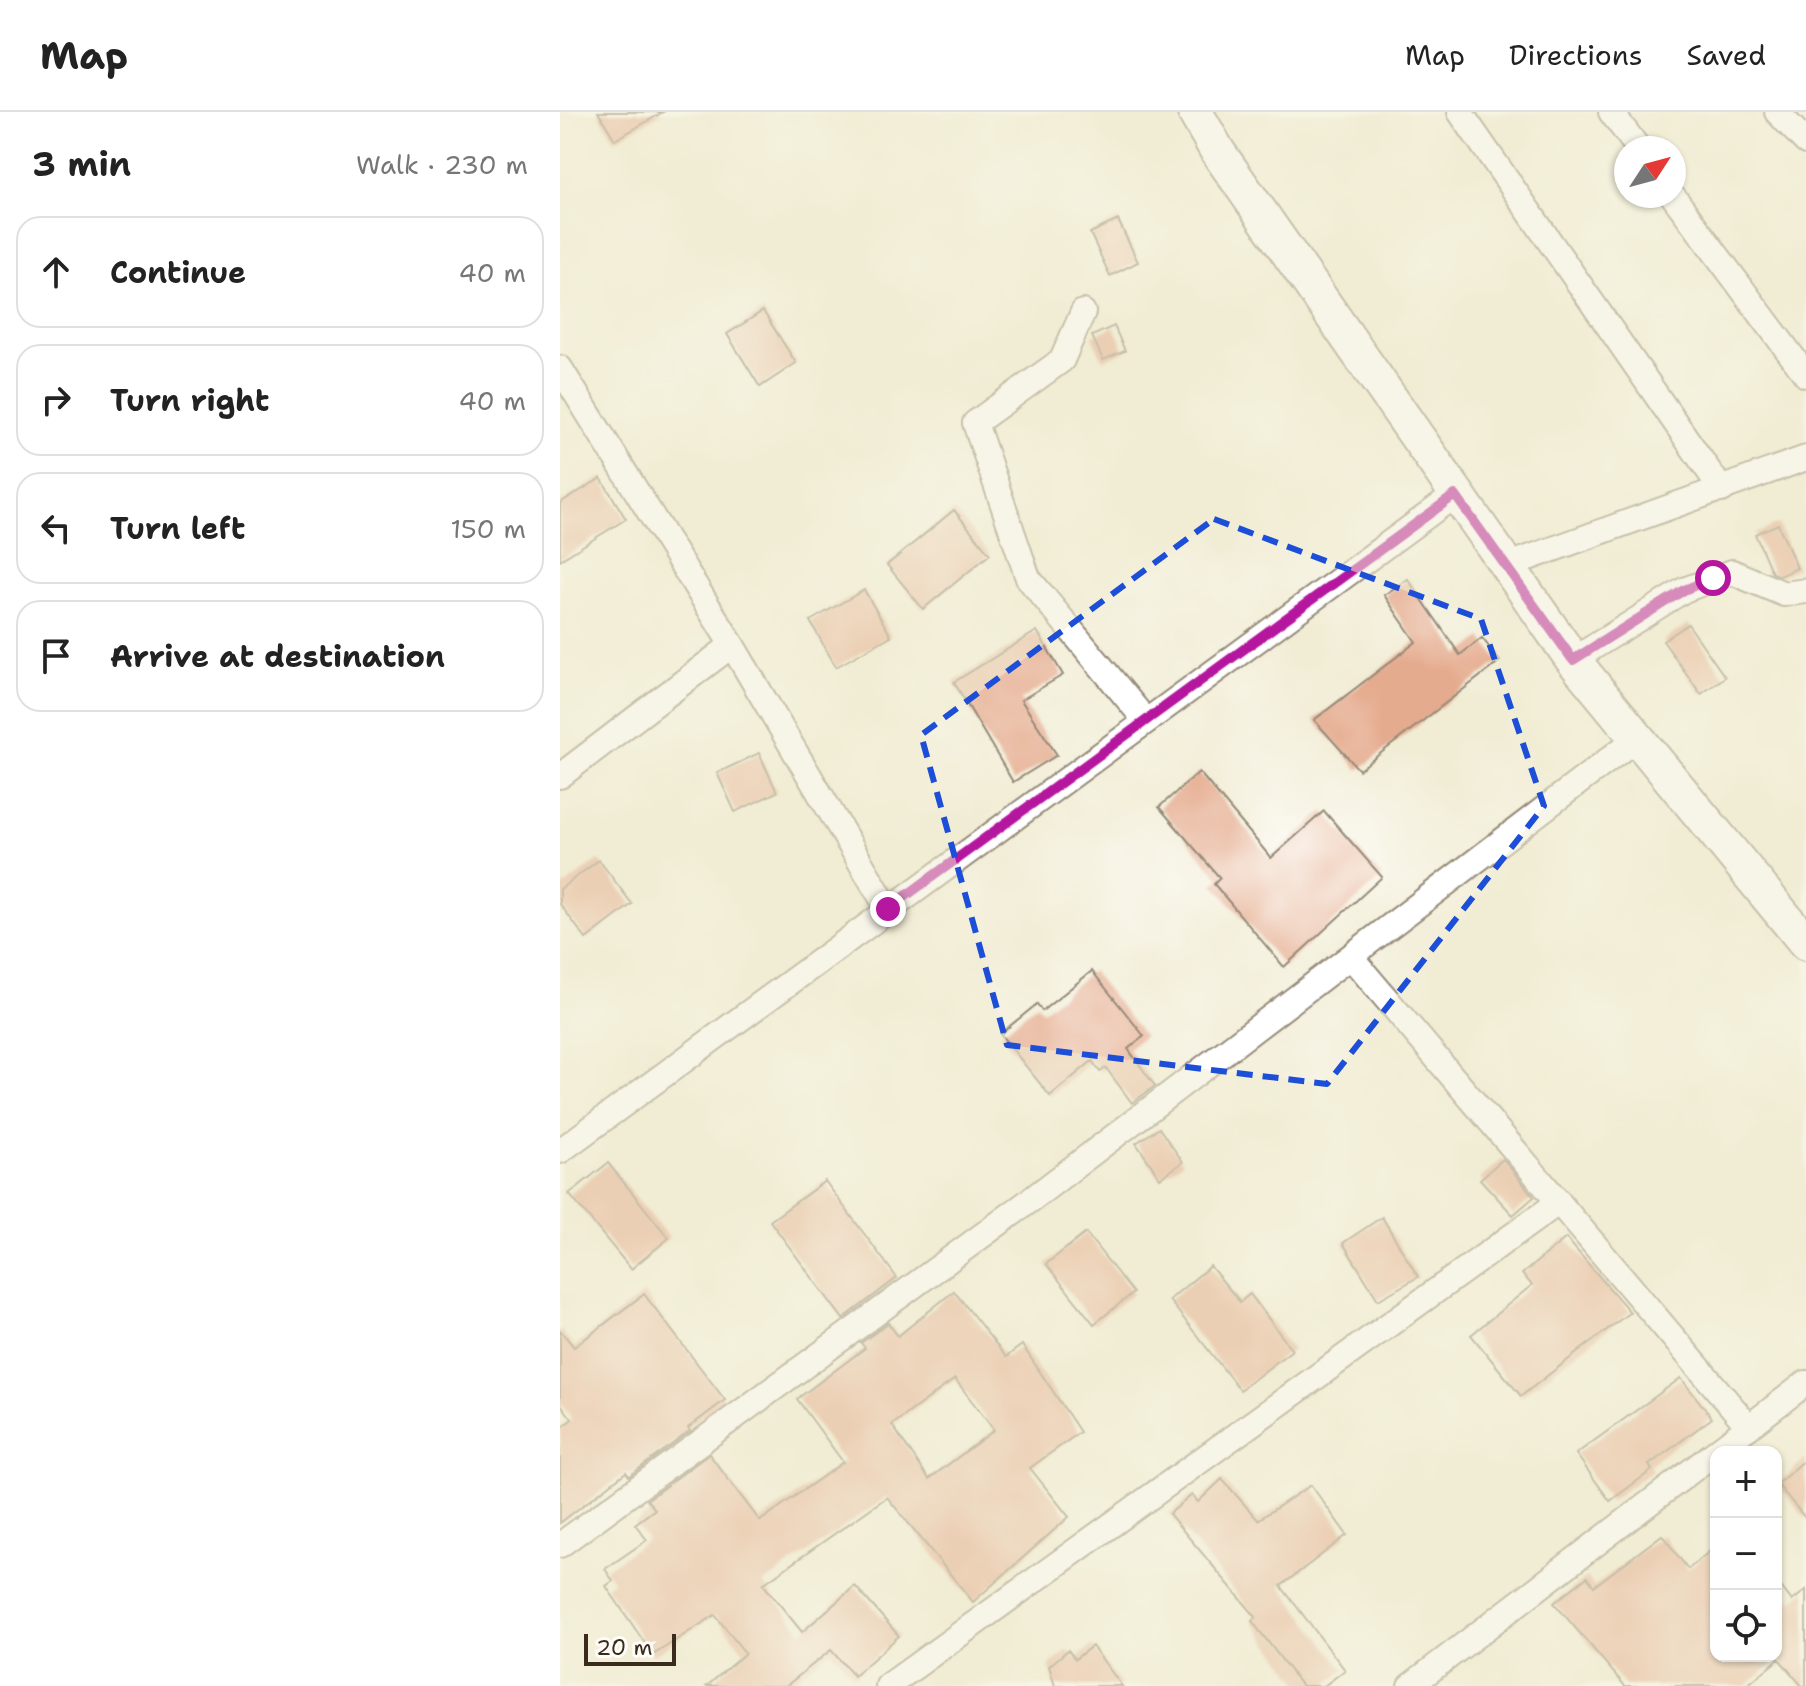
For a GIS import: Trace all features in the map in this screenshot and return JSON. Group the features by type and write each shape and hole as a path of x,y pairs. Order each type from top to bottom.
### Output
{"street":[{"path":"1195,112 1218,152 1573,660 1806,943"},
{"path":"1460,112 1722,490"},
{"path":"1611,112 1629,136"},
{"path":"1777,112 1806,142"},
{"path":"1682,208 1806,375"},
{"path":"1083,312 1062,360 975,423 1028,578 1146,721"},
{"path":"562,378 732,645 888,909"},
{"path":"1506,566 1806,458"},
{"path":"560,1151 1455,495"},
{"path":"1573,660 1684,590 1732,572 1784,594 1806,591"},
{"path":"560,776 732,645"},
{"path":"560,1545 1032,1199 1637,738"},
{"path":"1351,957 1749,1427"},
{"path":"888,1686 1559,1202"},
{"path":"1410,1686 1806,1383"}],"highlighted area":[{"path":"1214,519 1481,619 1544,806 1327,1084 1007,1045 921,735"}],"building":[{"path":"598,112 663,112 615,140"},
{"path":"1118,220 1138,262 1110,276 1090,233"},
{"path":"763,311 796,363 760,387 727,334"},
{"path":"1114,326 1125,351 1103,360 1092,336"},
{"path":"601,478 626,519 560,560 560,503"},
{"path":"954,510 990,554 923,609 887,565"},
{"path":"1778,524 1797,568 1780,576 1772,573 1755,534"},
{"path":"1408,579 1460,655 1482,638 1500,661 1359,770 1314,720 1416,642 1384,595"},
{"path":"864,590 891,636 836,667 810,621"},
{"path":"1688,624 1725,677 1701,694 1663,641"},
{"path":"1037,631 1063,675 1021,700 1057,755 1013,782 954,682"},
{"path":"759,753 777,792 735,812 717,773"},
{"path":"1199,772 1271,858 1324,811 1382,877 1284,967 1214,884 1220,878 1159,807"},
{"path":"599,860 632,904 586,939 560,904 560,889"},
{"path":"1092,971 1144,1036 1128,1049 1155,1086 1132,1103 1106,1068 1100,1072 1092,1061 1050,1096 1000,1034 1037,1004 1042,1011"},
{"path":"1159,1128 1183,1162 1160,1178 1136,1143"},
{"path":"1503,1159 1534,1197 1513,1215 1480,1179"},
{"path":"608,1163 669,1238 631,1269 569,1194"},
{"path":"825,1181 897,1278 843,1319 770,1221"},
{"path":"1382,1217 1418,1277 1378,1300 1343,1243"},
{"path":"1086,1233 1133,1293 1094,1324 1046,1264"},
{"path":"1566,1238 1630,1312 1521,1396 1471,1335 1532,1285 1522,1274"},
{"path":"1210,1266 1240,1302 1250,1294 1292,1350 1240,1390 1169,1300"},
{"path":"954,1291 1006,1357 1022,1345 1080,1432 1030,1468 1069,1517 973,1602 887,1497 763,1584 802,1632 855,1586 899,1636 854,1676 831,1650 786,1686 707,1686 745,1653 715,1615 653,1655 606,1586 613,1581 605,1569 647,1540 635,1524 655,1509 647,1500 709,1454 760,1521 843,1462 797,1399 865,1348 861,1343 888,1323 898,1336","holes":["955,1379 994,1430 929,1479 892,1425"]},
{"path":"644,1294 725,1400 688,1428 690,1431 629,1476 626,1472 560,1523 560,1429 572,1419 560,1403 560,1330 574,1347"},
{"path":"1681,1378 1712,1418 1649,1465 1652,1470 1610,1501 1576,1454"},
{"path":"1806,1459 1806,1519 1782,1490 1782,1480"},
{"path":"1222,1479 1258,1520 1311,1485 1347,1535 1281,1586 1345,1670 1324,1686 1302,1686 1252,1621 1256,1617 1169,1514 1192,1495 1198,1502"},
{"path":"1662,1535 1688,1569 1710,1551 1710,1662 1775,1662 1746,1686 1625,1686 1554,1603 1587,1577 1594,1586"},
{"path":"1782,1588 1792,1601 1806,1590 1806,1686 1802,1686 1782,1662"},
{"path":"1092,1646 1122,1686 1055,1686 1049,1666 1068,1650 1075,1659"}],"route":[{"path":"888,909 1455,495 1573,660 1684,590 1713,578"}]}
